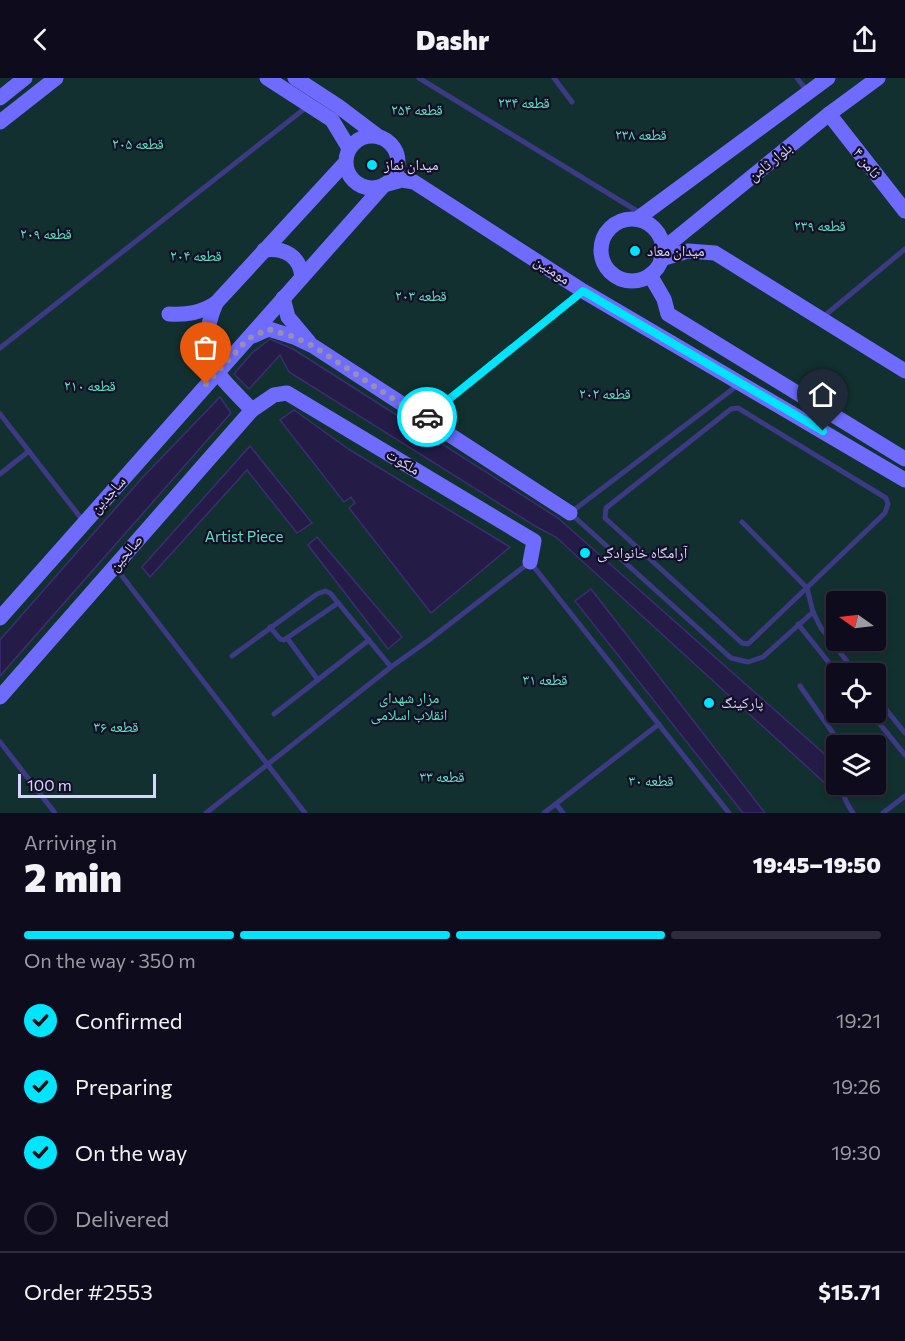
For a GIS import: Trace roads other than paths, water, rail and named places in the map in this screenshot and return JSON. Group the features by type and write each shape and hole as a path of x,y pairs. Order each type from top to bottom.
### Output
{"street":[{"path":"0,98 25,78"},
{"path":"0,122 56,78"},
{"path":"267,78 332,120 347,155 347,171 358,185 366,188 384,185 395,174 397,157 390,143 296,78"},
{"path":"641,217 660,238 662,254 657,268 650,275 641,280 621,279 605,267 601,257 601,247 609,228 618,222 641,217 828,78"},
{"name":"بلوار ثامن","path":"662,254 829,114 878,78"},
{"name":"ثامن ۴","path":"829,114 905,211"},
{"path":"169,314 196,314 216,303 362,137 379,137"},
{"name":"مومنین","path":"384,185 402,180 414,182 583,291 905,480"},
{"name":"ساجدین","path":"0,618 384,185"},
{"path":"264,250 285,251 301,267 302,277"},
{"path":"662,254 688,251 715,254 905,371"},
{"path":"650,275 664,299 668,314 905,459"},
{"path":"283,298 288,317 313,346"},
{"path":"216,303 209,321 208,357 216,372 252,410"},
{"path":"248,339 268,329 313,346 570,513"},
{"name":"ملکوت","path":"252,410 274,395 287,393 534,541 530,562"},
{"name":"صالحین","path":"0,697 252,410"}],"lane":[{"path":"419,78 641,217"},
{"path":"554,78 572,102"},
{"path":"797,78 808,92"},
{"path":"0,348 310,105"},
{"path":"821,318 905,249"},
{"path":"424,419 583,291"},
{"path":"741,382 570,513 730,658 748,663 763,657 813,612"},
{"path":"738,408 886,498 888,504 885,513 807,588 748,644 742,643 605,518 606,508 731,410 738,408"},
{"path":"0,414 85,522"},
{"path":"0,474 28,451"},
{"path":"742,522 807,588 813,612 821,628 848,663"},
{"path":"206,813 391,667 530,562 729,813"},
{"path":"114,566 305,813"},
{"path":"232,656 320,592 328,591 391,667"},
{"path":"270,627 281,640 287,638 338,603"},
{"path":"798,624 829,663"},
{"path":"287,638 318,680"},
{"path":"274,714 369,640"},
{"path":"800,686 834,735"},
{"path":"886,709 905,733"},
{"path":"879,723 905,755"},
{"path":"544,813 658,724"},
{"path":"0,742 55,813"},
{"path":"843,795 853,813"},
{"path":"883,813 905,796"},
{"path":"556,804 562,813"}],"place":[{"name":"میدان نماز","path":"372,165"},
{"name":"میدان معاد","path":"635,251"},
{"name":"آرامگاه خانوادگی","path":"585,553"},
{"name":"پارکینگ","path":"709,703"}],"park label":[{"name":"قطعه ۲۳۴","path":"524,103"},
{"name":"قطعه ۲۵۴","path":"417,110"},
{"name":"قطعه ۲۳۸","path":"641,135"},
{"name":"قطعه ۲۰۵","path":"138,144"},
{"name":"قطعه ۲۳۹","path":"820,226"},
{"name":"قطعه ۲۰۹","path":"46,234"},
{"name":"قطعه ۲۰۴","path":"196,256"},
{"name":"قطعه ۲۰۳","path":"421,296"},
{"name":"قطعه ۲۱۰","path":"90,386"},
{"name":"قطعه ۲۰۲","path":"605,394"},
{"name":"Artist Piece","path":"244,537"},
{"name":"قطعه ۳۱","path":"545,680"},
{"name":"مزار شهدای انقلاب اسلامی","path":"409,706"},
{"name":"قطعه ۳۶","path":"116,727"},
{"name":"قطعه ۳۳","path":"442,777"},
{"name":"قطعه ۳۰","path":"651,781"}]}
